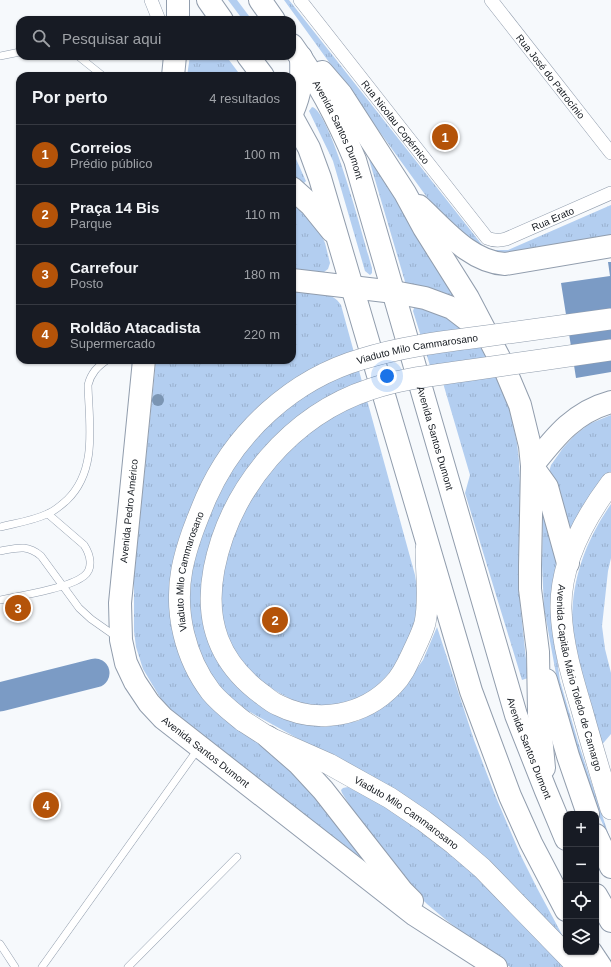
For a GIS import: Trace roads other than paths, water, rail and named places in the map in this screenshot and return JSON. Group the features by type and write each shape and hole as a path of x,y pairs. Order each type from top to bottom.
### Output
{"highway":[{"path":"178,0 178,16"},
{"path":"208,0 219,16"},
{"path":"260,0 271,16"},
{"path":"296,51 302,76 301,88 296,102"},
{"path":"296,51 323,73 338,88 405,193 424,228 468,298 504,367 520,405 528,439 532,466 530,589 538,652 539,714 546,791"},
{"name":"Avenida Santos Dumont","path":"296,51 331,106 352,153 394,292 516,715 563,832"},
{"path":"173,72 175,60"},
{"path":"251,60 260,72"},
{"path":"296,124 315,162 471,691 491,748 531,843 563,904"},
{"path":"296,192 311,205 339,240"},
{"path":"405,193 475,255 497,264 505,264 611,246"},
{"path":"296,280 394,292 425,298 452,308 486,334"},
{"name":"Avenida Pedro Américo","path":"126,663 121,640 120,603 144,364"},
{"path":"532,466 552,441 572,420 611,402"},
{"path":"532,466 547,487 568,563"},
{"path":"538,652 568,756 587,811"},
{"name":"Avenida Santos Dumont","path":"126,663 135,682 149,703 163,718 415,915 496,967"},
{"path":"268,736 299,764 323,790 402,891 421,911 456,941"},
{"path":"599,841 611,867"},
{"path":"599,900 611,921"},
{"path":"593,955 601,967"}],"main road":[{"name":"Viaduto Milo Cammarosano","path":"578,967 482,868 448,839 390,798 329,764 268,736 243,721 226,707 212,693 200,676 191,658 185,639 181,617 181,573 185,552 192,531 206,498 223,465 238,444 273,407 304,385 338,367 362,359 428,344 611,319"},
{"name":"Viaduto Milo Cammarosano","path":"426,541 426,608 425,622 420,637 405,669 394,684 365,706 331,716 312,716 294,712 263,696 249,685 237,673 227,659 219,644 211,611 211,594 216,560 223,535 251,480 279,446 295,432 331,407 371,389 414,379 611,350"},
{"name":"Avenida Capitão Mário Toledo de Camargo","path":"610,804 572,679 564,643 561,608 568,563 581,529 596,502 611,483"}],"street":[{"path":"150,0 157,16"},
{"name":"Rua Nicolau Copérnico","path":"300,0 482,233 487,238 493,240"},
{"name":"Rua José do Patrocínio","path":"491,0 611,154"},
{"name":"Rua Erato","path":"493,240 506,240 611,193"}],"lane":[{"path":"0,56 16,53"},
{"path":"83,60 98,72"},
{"path":"0,527 38,518 48,514 57,509 74,493 86,472 90,450 88,385 90,377 102,364"},
{"path":"0,600 63,585 85,575 89,568 90,560 84,545 48,514"},
{"path":"0,551 17,548 34,550 41,556 79,608 91,619 121,640"},
{"path":"42,967 199,747"},
{"path":"128,967 237,857"},
{"path":"0,944 15,967"}],"waterway":[{"path":"0,697 95,673"}],"place":[{"name":"Correios","path":"445,137"},
{"name":"Carrefour","path":"18,608"},
{"name":"Praça 14 Bis","path":"275,620"},
{"name":"Roldão Atacadista","path":"46,805"}]}
